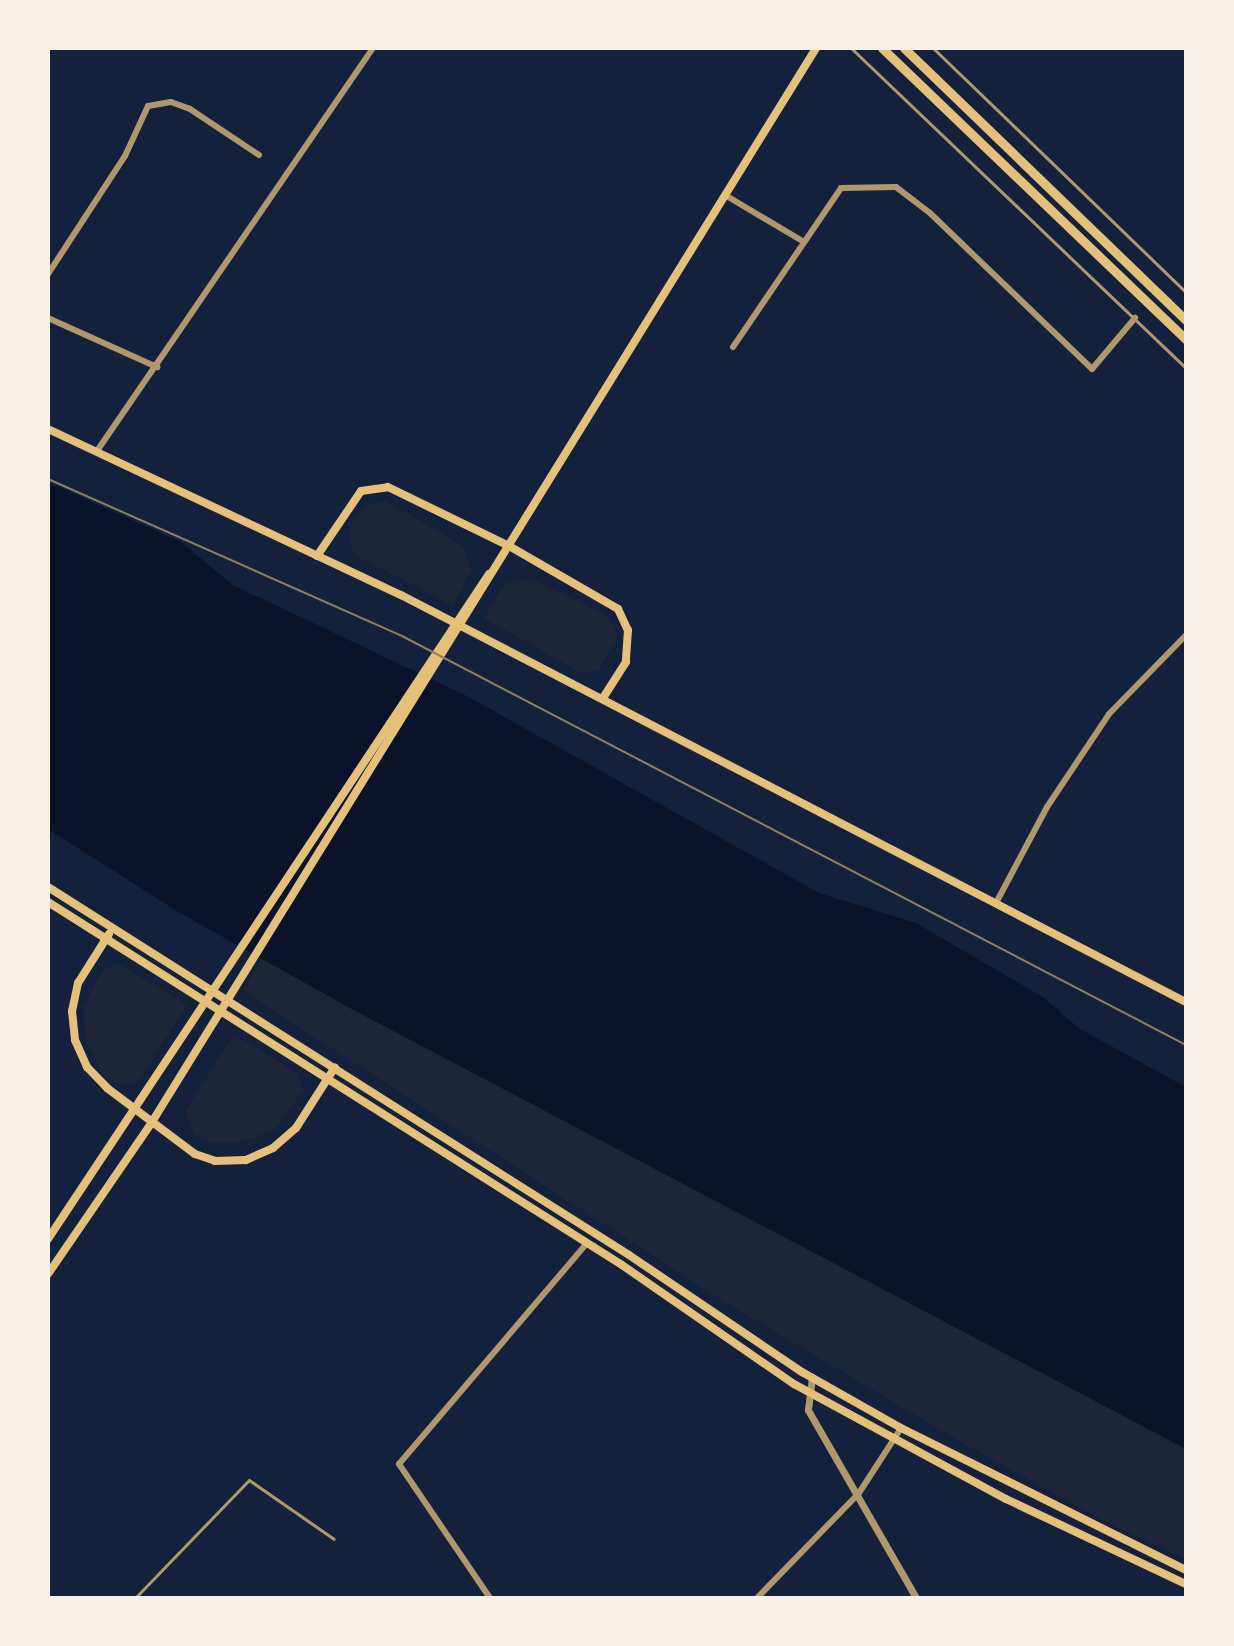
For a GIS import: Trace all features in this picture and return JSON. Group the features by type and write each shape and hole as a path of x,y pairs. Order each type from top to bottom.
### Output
{"main road":[{"path":"48,1274 189,1063 816,48"},
{"path":"882,48 1186,340"},
{"path":"904,48 1186,320"},
{"path":"48,429 317,556 603,698 1186,1002"},
{"path":"317,556 361,491 388,487 509,546 618,609 628,630 626,662 603,698"},
{"path":"48,1239 502,558"},
{"path":"48,887 335,1067 812,1377 901,1428 1186,1570"},
{"path":"48,902 587,1243 807,1391 1006,1499 1186,1584"},
{"path":"114,926 78,983 72,1011 75,1040 87,1067 135,1109 195,1154 215,1161 246,1160 273,1148 296,1128 335,1067"}],"street":[{"path":"97,451 373,48"},
{"path":"48,274 125,156 148,106 171,102 190,109 259,155"},
{"path":"733,347 841,188 896,187 930,213 1092,369 1135,318"},
{"path":"725,195 804,242"},
{"path":"48,318 157,367"},
{"path":"996,903 1047,807 1109,714 1186,635"},
{"path":"490,1598 399,1464 587,1243"},
{"path":"812,1377 807,1391 808,1410 859,1493 916,1598"},
{"path":"757,1598 859,1493 880,1456 898,1440 901,1428"}],"lane":[{"path":"851,48 1186,368"},
{"path":"933,48 1186,292"},
{"path":"135,1598 249,1480 334,1539"}],"shaded area":[{"path":"48,482 181,542 233,585 467,696 819,893 916,923 1043,997 1080,1029 1186,1087 1186,1449 346,1006 180,913 48,829"},
{"path":"386,501 463,546 471,569 453,606 355,555 348,537 354,519 365,505"},
{"path":"530,578 609,617 618,637 599,669 581,673 484,618 506,583"},
{"path":"262,959 1186,1449 1186,1559 1104,1521 961,1442 725,1302 243,991"},
{"path":"117,963 187,1005 138,1082 130,1085 105,1079 86,1041 83,1007 103,970"},
{"path":"234,1034 298,1074 303,1090 276,1129 245,1141 211,1142 195,1135 185,1112"}],"tram line":[{"path":"48,479 402,636 1186,1045"}]}
